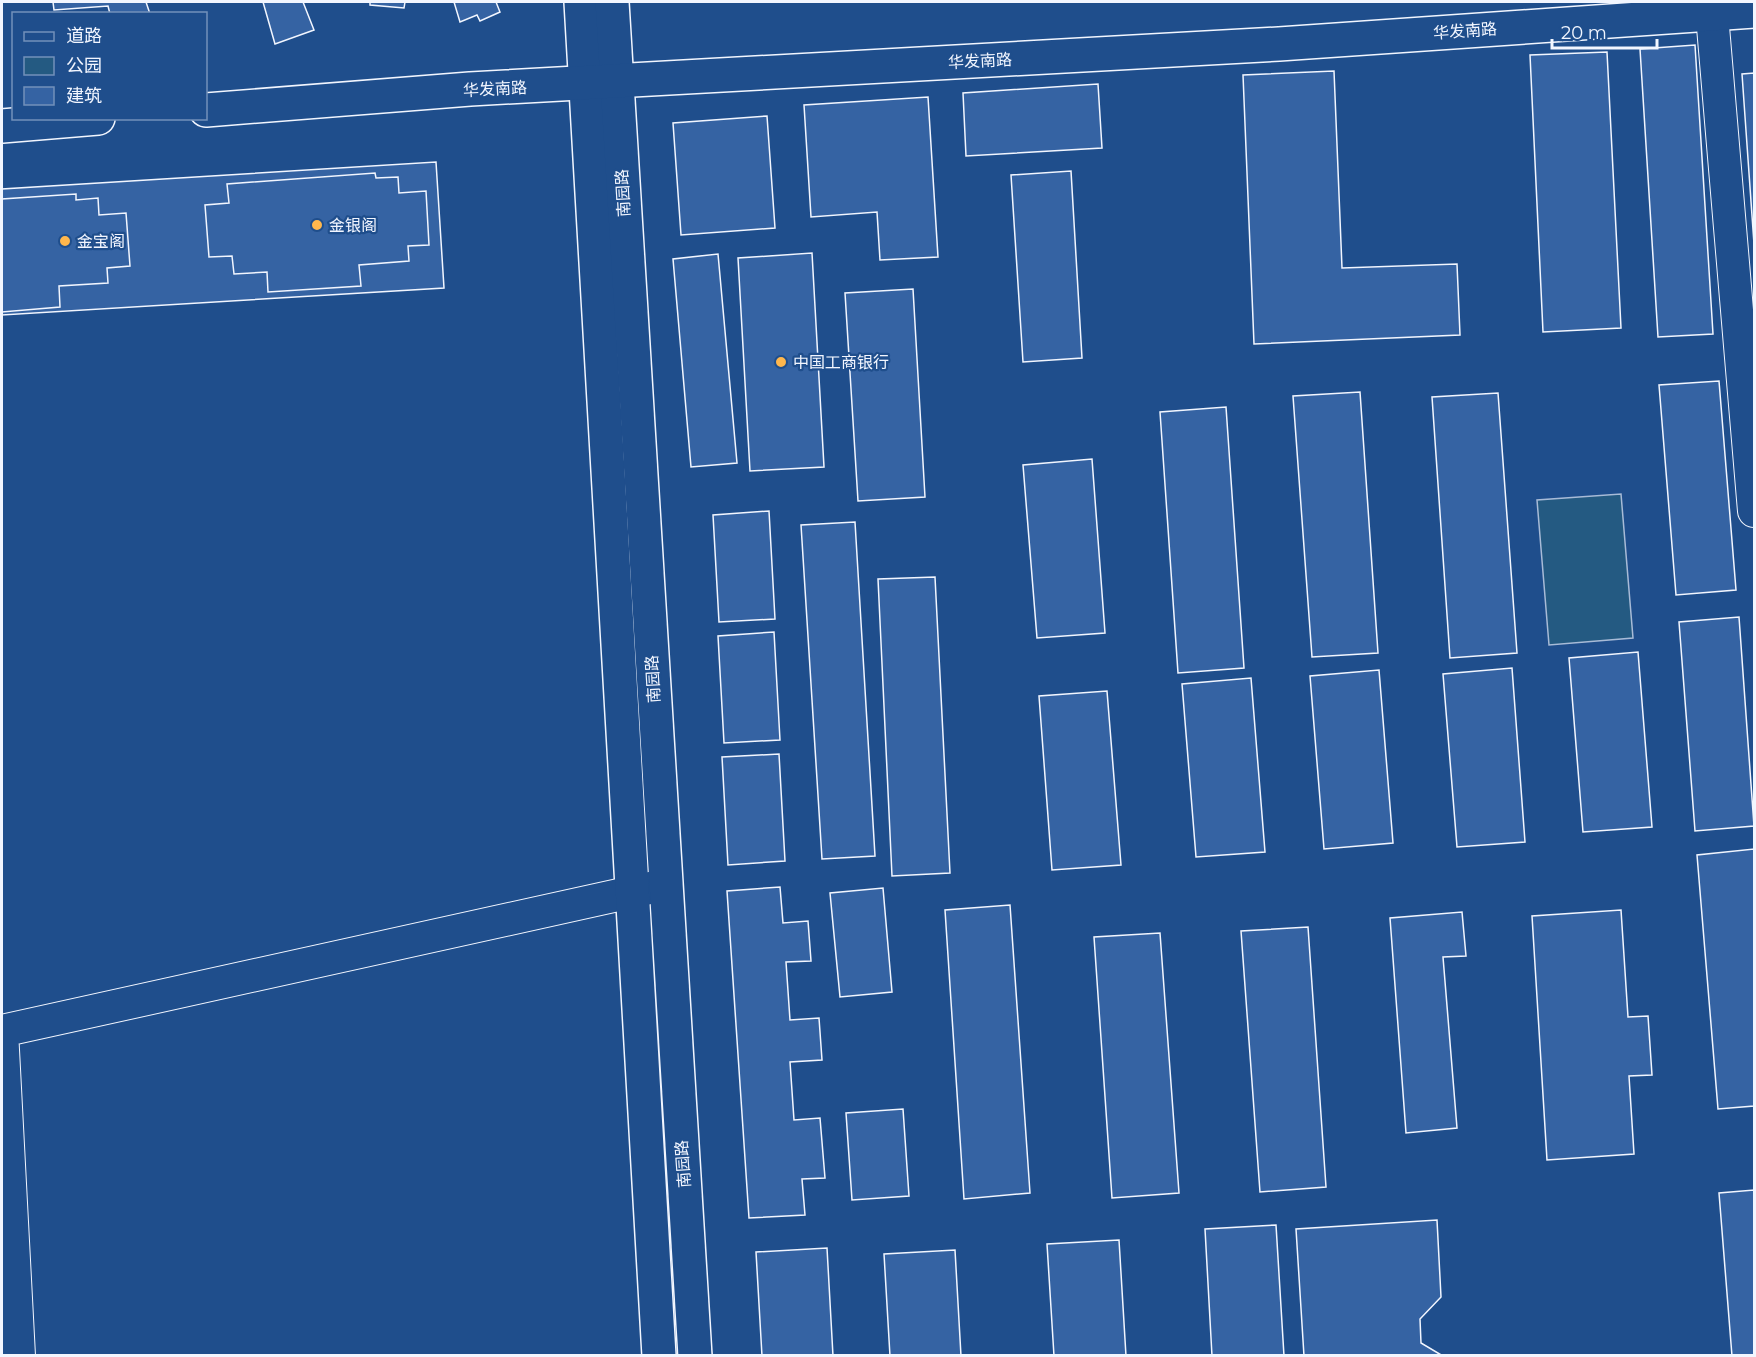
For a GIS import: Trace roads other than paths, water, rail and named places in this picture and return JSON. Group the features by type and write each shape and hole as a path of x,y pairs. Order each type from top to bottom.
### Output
{"main road":[{"name":"南园路","path":"581,2 602,83 666,884 695,1356"},
{"name":"南园路","path":"612,2 602,83 633,891 659,1356"},
{"name":"华发南路","path":"207,110 470,89 1279,44 1755,11"},
{"path":"2,126 74,120"}],"street":[{"path":"1712,15 1755,511"},
{"path":"19,1356 2,1031 666,884"}],"place":[{"name":"金银阁","path":"317,225"},
{"name":"金宝阁","path":"65,241"},
{"name":"中国工商银行","path":"781,362"}]}
